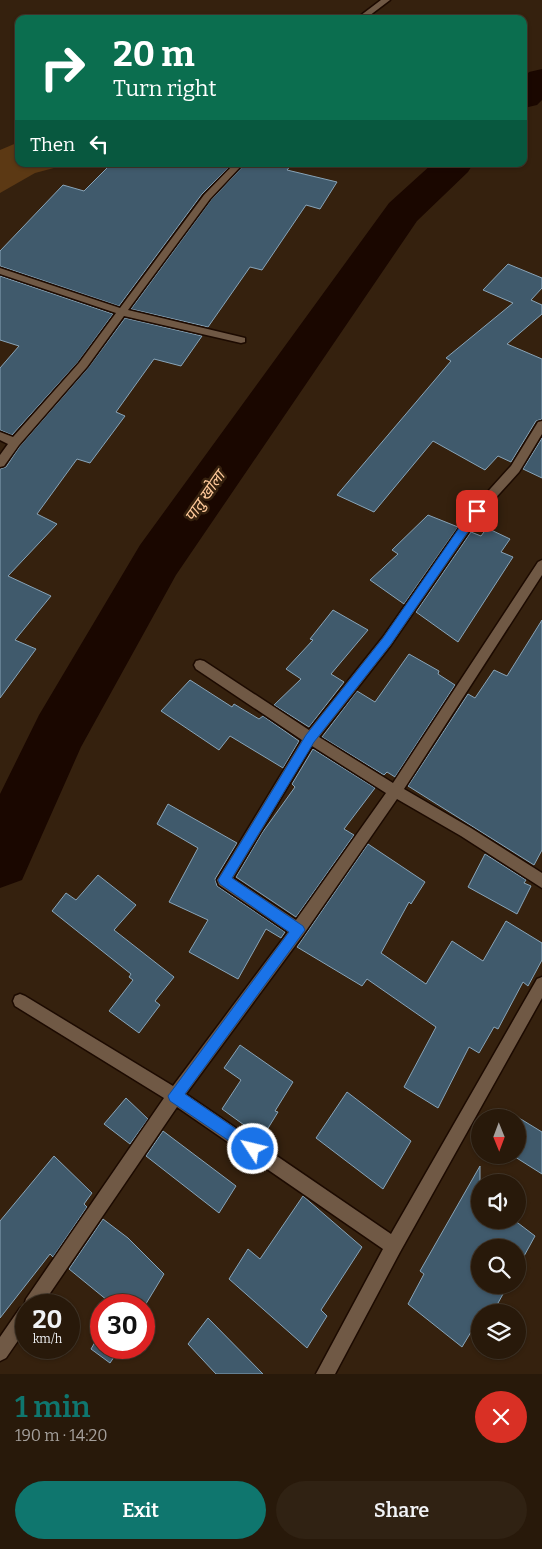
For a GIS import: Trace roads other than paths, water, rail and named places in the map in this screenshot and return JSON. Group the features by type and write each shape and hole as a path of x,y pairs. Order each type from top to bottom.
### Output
{"street":[{"path":"365,15 386,0"},
{"path":"0,463 15,442 84,365 207,197 236,167"},
{"path":"0,271 122,312 241,340"},
{"path":"298,930 224,880 310,738 387,641 477,511 515,469 542,425"},
{"path":"0,436 15,442"},
{"path":"40,1294 175,1096 298,930 395,791 542,565"},
{"path":"200,665 310,738 395,791 466,832 542,882"},
{"path":"326,1374 394,1246 542,984"},
{"path":"20,1001 175,1096 394,1246"},
{"path":"0,1352 15,1330"}],"waterway":[{"name":"पातु खोला","path":"527,94 542,80"},
{"name":"पातु खोला","path":"0,859 59,733 158,560 403,212 451,167"}]}
